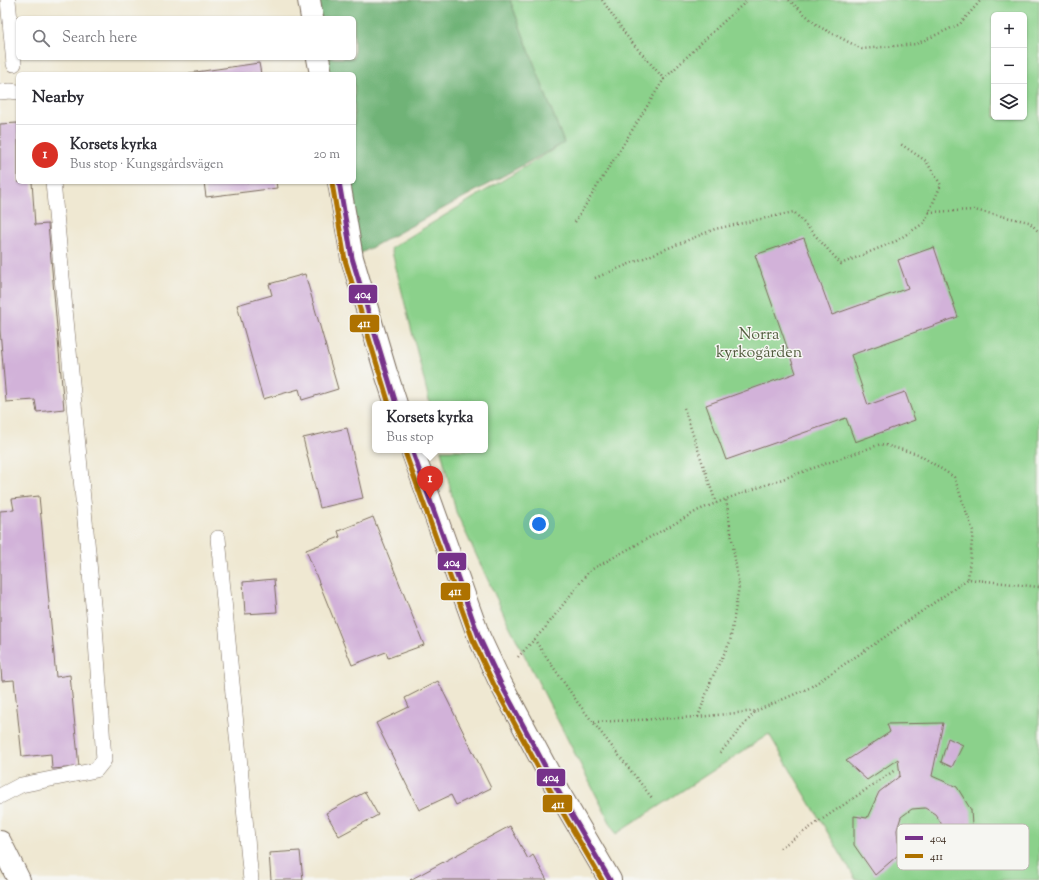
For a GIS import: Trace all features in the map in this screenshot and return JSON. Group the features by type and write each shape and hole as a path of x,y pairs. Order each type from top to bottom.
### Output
{"street":[{"path":"308,0 312,16"},
{"path":"318,60 321,72"},
{"path":"339,184 352,258 395,401"},
{"path":"413,453 479,637 498,679 562,798 610,880"},
{"path":"0,842 19,880"}],"lane":[{"path":"8,0 14,64"},
{"path":"0,92 16,92"},
{"path":"0,796 21,785 96,770 104,760 95,626 53,184"},
{"path":"218,538 251,880"}],"path":[{"path":"602,0 629,39 664,79"},
{"path":"575,222 664,79 720,24 748,0"},
{"path":"789,0 818,26 862,49 916,44 960,24 981,0"},
{"path":"595,278 715,229 794,212 842,264 896,241 924,223 941,185 926,161 899,143"},
{"path":"929,212 974,210 1029,222 1039,232"},
{"path":"684,408 716,503"},
{"path":"498,679 545,628 588,571 699,510 881,444 918,454 954,477 973,531 968,578"},
{"path":"698,717 712,678 730,642 739,586 726,499"},
{"path":"593,722 698,717 756,711 808,688 882,639 968,578 1039,587"},
{"path":"534,639 578,703 652,798"},
{"path":"720,753 756,711"},
{"path":"780,848 895,770"}],"green space":[{"path":"309,0 510,0 564,143 352,258 339,184 356,184 356,72 321,72 318,60 356,60 356,16 312,16"},
{"name":"Norra kyrkogården","path":"510,0 1039,0 1039,880 856,880 769,734 616,834 508,623 456,512 442,453 488,453 488,401 429,401 391,248 564,143"}],"building":[{"path":"259,63 261,72 196,72"},
{"path":"16,123 16,184 32,184 35,225 48,224 64,409 37,412 35,400 6,402 0,330 0,124"},
{"path":"204,184 276,184 277,188 206,197"},
{"path":"804,238 832,315 908,288 898,260 934,247 958,317 851,355 868,405 905,392 915,420 855,442 846,418 726,460 706,405 796,373 755,255"},
{"path":"305,274 338,389 302,400 299,389 263,399 237,305 272,295 269,284"},
{"path":"347,428 363,498 320,508 303,438"},
{"path":"39,496 56,677 70,675 79,767 52,769 51,754 22,757 14,680 2,681 0,658 0,511 14,510 12,499"},
{"path":"373,517 424,645 388,658 386,652 352,665 306,550 340,537 338,531"},
{"path":"274,579 277,612 245,614 243,582"},
{"path":"438,681 491,788 456,805 451,795 419,810 376,723 409,707 405,698"},
{"path":"943,723 932,776 957,787 971,810 972,824 941,824 935,814 925,808 912,809 901,817 899,824 897,824 897,856 875,875 854,845 854,816 867,818 879,792 900,776 898,759 867,780 846,761 890,732 887,724"},
{"path":"948,738 963,745 952,767 941,762"},
{"path":"365,792 378,815 339,836 326,813"},
{"path":"510,826 528,859 533,855 547,880 410,880"},
{"path":"300,851 303,880 271,880 269,853"}],"transit line":[{"name":"411","path":"332,184 345,260 388,401"},
{"name":"404","path":"339,184 352,258 395,401"},
{"name":"411","path":"405,453 473,640 495,687 556,801 602,880"},
{"name":"404","path":"413,453 479,637 501,684 562,798 610,880"}],"place":[{"name":"Korsets kyrka","path":"430,499"}]}
